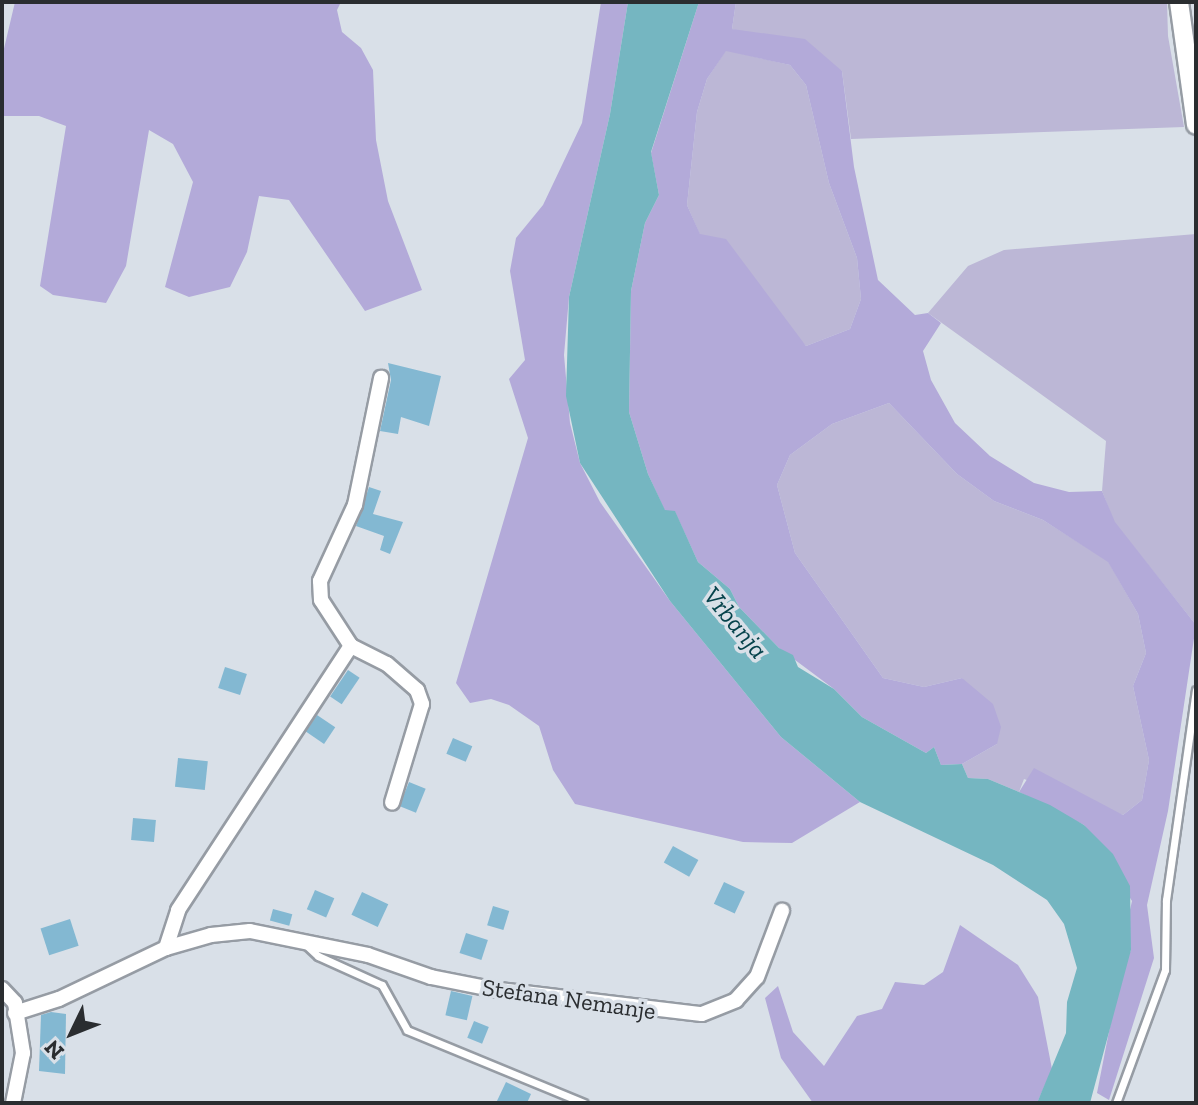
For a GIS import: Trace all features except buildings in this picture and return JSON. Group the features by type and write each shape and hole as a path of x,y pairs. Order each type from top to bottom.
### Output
{"street":[{"path":"1179,2 1196,125"},
{"path":"381,378 355,505 320,581 321,600 351,646 387,664 417,690 422,704 392,803"},
{"path":"166,948 178,910 351,646"},
{"name":"Stefana Nemanje","path":"11,1007 59,999 166,948 211,935 250,931 303,941 491,989 702,1014 736,1000 757,977 782,911"},
{"path":"2,989 11,1007 23,1053 13,1103"}],"lane":[{"path":"1116,1103 1165,970 1166,900 1196,690"},
{"name":"Stefana Nemanje","path":"303,941 318,956 382,985 407,1030 584,1103"}],"shaded area":[{"path":"15,2 341,2 337,10 342,32 361,48 373,70 376,140 388,201 422,290 365,311 289,200 259,196 247,252 230,287 189,297 165,287 193,182 173,144 149,130 126,266 106,303 53,295 40,286 66,126 39,116 2,116 2,57"},
{"path":"601,2 628,2 610,114 569,297 564,355 570,423 580,463 600,502 670,601 781,737 860,802 792,843 743,842 575,804 553,770 539,726 509,705 491,699 470,703 456,683 528,438 509,379 525,360 510,271 516,238 543,205 582,123"},
{"path":"699,2 736,2 732,29 805,39 842,71 854,167 878,280 915,315 928,313 941,323 923,351 931,380 955,423 990,456 1034,483 1069,492 1102,491 1115,522 1196,625 1168,811 1147,905 1154,958 1109,1100 1097,1093 1120,975 1131,950 1127,923 1132,901 1084,825 1019,792 1034,768 1123,815 1142,800 1149,760 1133,686 1146,653 1138,614 1108,562 1043,520 994,501 957,474 889,403 832,424 790,455 777,485 795,553 883,678 924,687 962,678 993,704 1001,727 997,744 962,764 941,765 934,747 926,753 862,717 834,689 779,648 739,607 730,589 698,562 675,512 665,511 648,474 629,412 631,291 645,223 659,195 651,153","holes":["726,51 790,65 806,85 829,183 857,258 861,299 850,329 806,346 726,239 700,234 687,205 697,112 707,79"]},
{"path":"736,2 1167,2 1168,36 1184,127 851,139 842,71 732,29"},
{"path":"726,50 790,65 806,85 829,183 857,258 861,299 850,329 806,346 700,235 687,205 697,112 707,79"},
{"path":"1196,234 1196,625 1114,522 1102,491 1106,441 928,313 968,266 1004,250"},
{"path":"889,403 957,474 994,501 1043,520 1108,561 1138,614 1146,653 1133,686 1149,760 1142,800 1123,815 1024,779 1019,792 988,779 968,778 962,764 997,744 962,678 924,687 883,678 795,553 777,485 790,455 832,424"},
{"path":"960,925 1018,965 1038,997 1052,1069 1037,1103 813,1103 781,1058 765,998 778,986 793,1032 824,1066 857,1016 882,1009 895,982 924,985 943,972"}],"water":[{"name":"Vrbanja","path":"628,2 699,2 651,152 659,195 645,223 631,291 629,412 648,474 665,510 675,511 698,562 730,589 739,607 779,648 793,655 798,667 834,689 862,717 926,753 934,747 941,765 962,764 968,778 988,779 1050,805 1084,825 1113,854 1130,886 1131,950 1090,1103 1037,1103 1066,1033 1067,1002 1077,968 1064,924 1047,900 993,865 860,802 781,737 670,601 580,463 566,396 569,297 610,114"}]}
